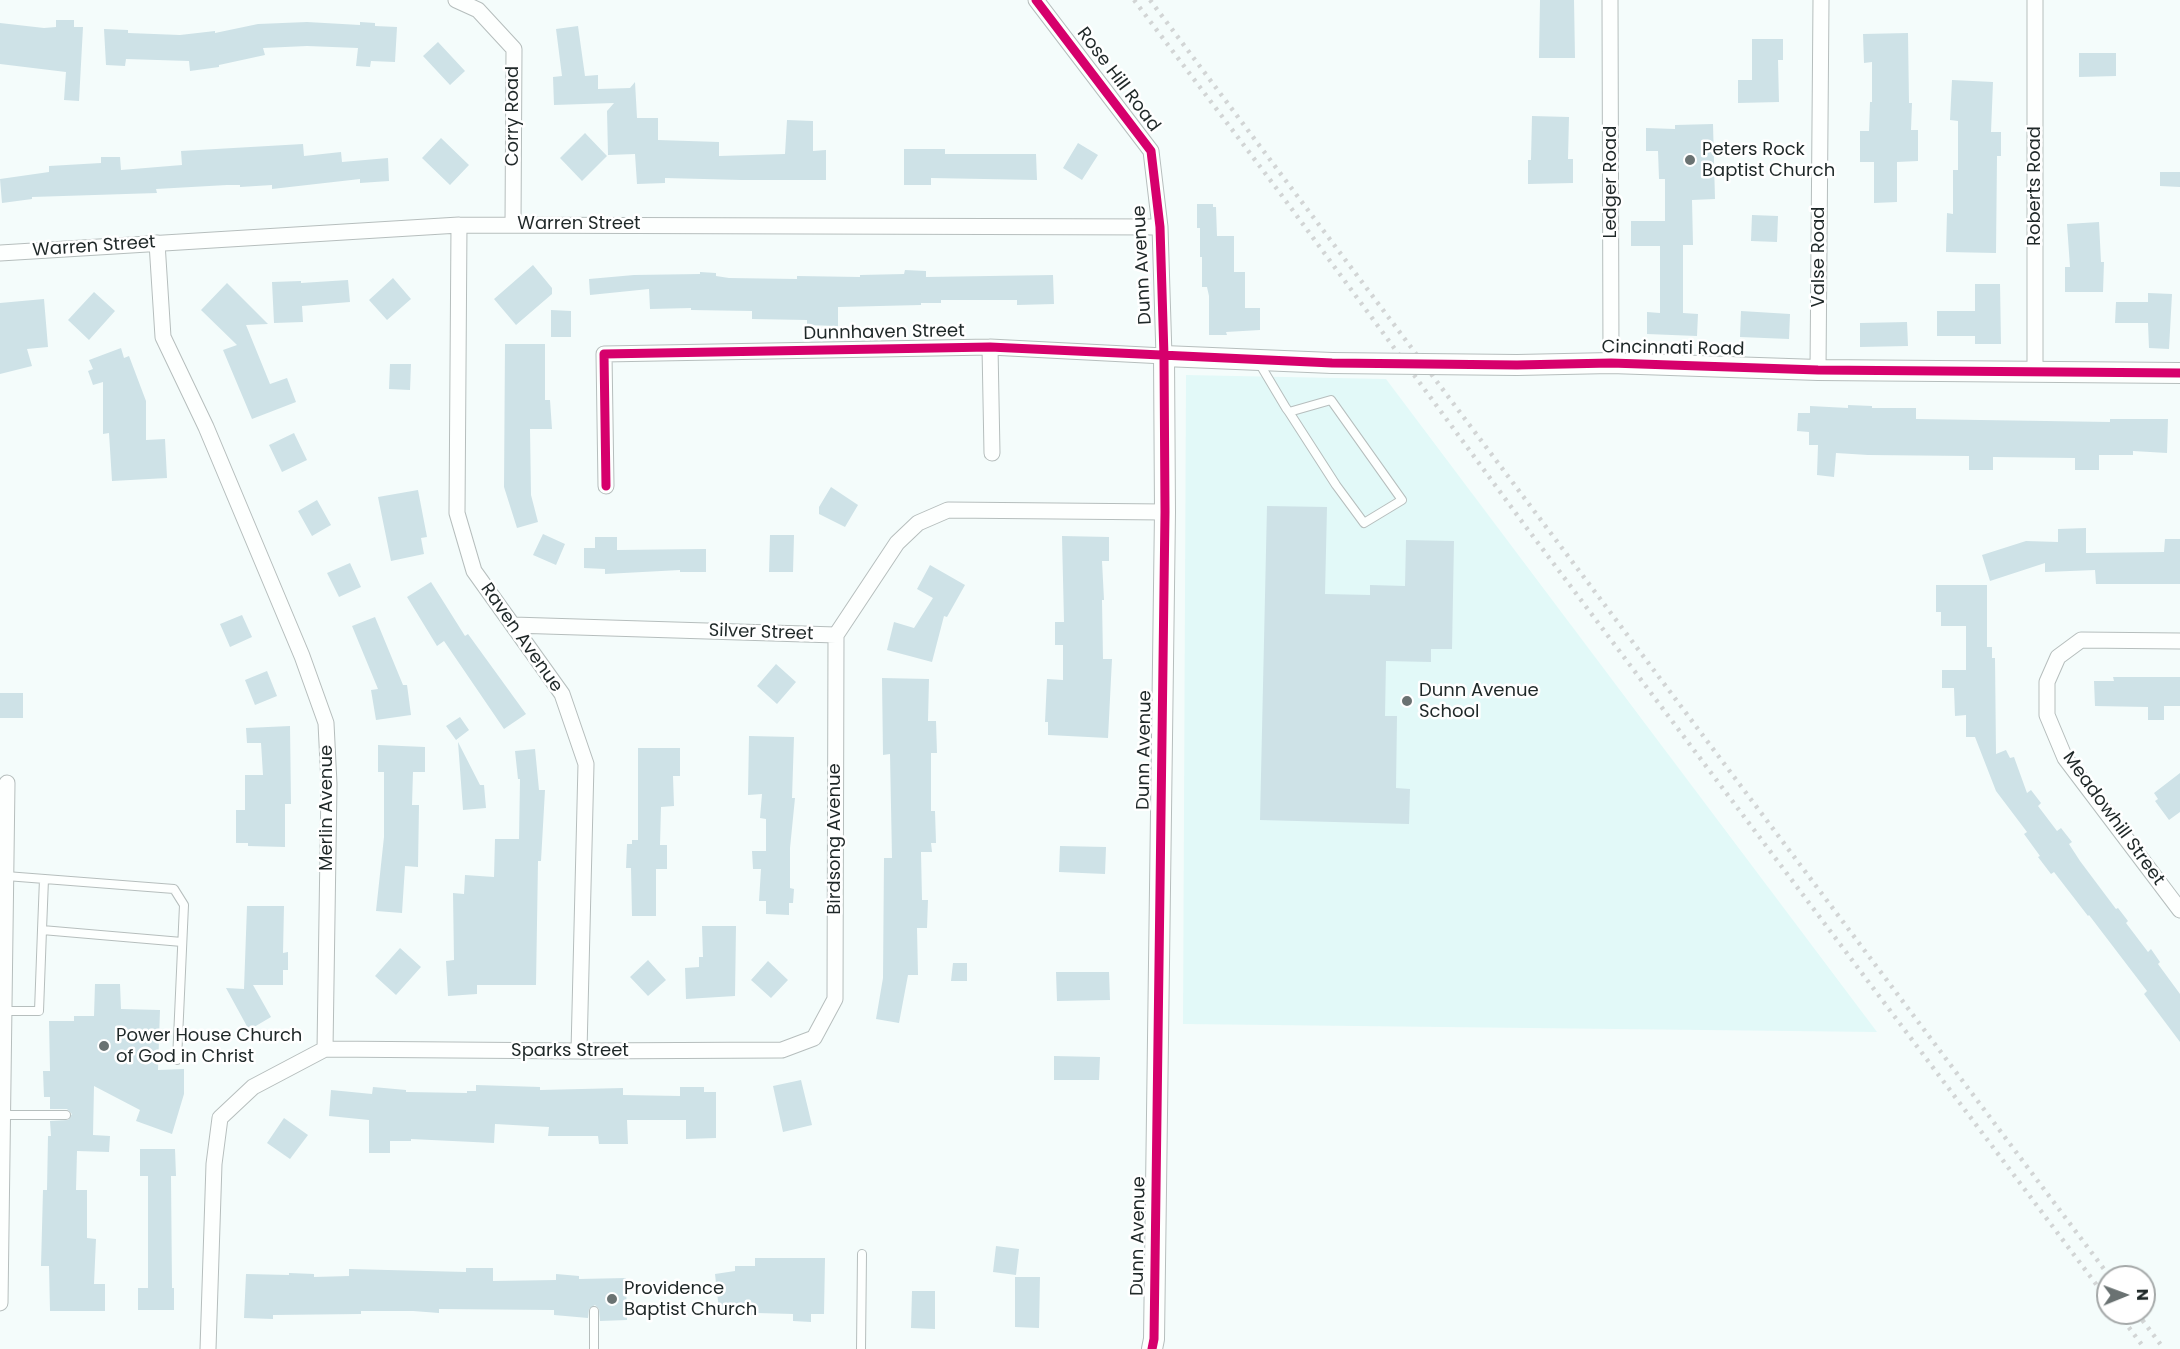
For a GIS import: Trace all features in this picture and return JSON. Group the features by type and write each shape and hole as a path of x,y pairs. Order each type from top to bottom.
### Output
{"street":[{"name":"Corry Road","path":"456,0 478,10 514,49 513,224"},
{"name":"Rose Hill Road","path":"1036,0 1151,151"},
{"name":"Ledger Road","path":"1610,0 1611,363"},
{"name":"Valse Road","path":"1818,370 1821,0"},
{"name":"Roberts Road","path":"2035,0 2035,372"},
{"name":"Dunn Avenue","path":"1151,151 1160,227 1165,512 1154,1339 1152,1349"},
{"name":"Warren Street","path":"0,253 459,225 1160,227"},
{"name":"Raven Avenue","path":"459,225 457,513 474,572 562,694 586,764 579,1051"},
{"name":"Merlin Avenue","path":"157,243 164,337 206,427 298,645 326,723 329,784 325,1049"},
{"name":"Dunnhaven Street","path":"606,486 604,354 990,347 1164,356"},
{"path":"990,347 992,453"},
{"name":"Cincinnati Road","path":"1164,356 1332,363 1518,365 1611,363 1818,370 2180,373"},
{"name":"Silver Street","path":"513,625 836,635 897,543 918,523 948,510 1165,512"},
{"name":"Birdsong Avenue","path":"814,1038 835,999 836,635"},
{"name":"Meadowhill Street","path":"2180,641 2081,640 2058,657 2047,682 2047,715 2065,758 2180,910"},
{"path":"0,1304 2,1011 7,783"},
{"name":"Sparks Street","path":"325,1049 782,1050 814,1038"},
{"path":"208,1349 214,1164 220,1118 253,1087 325,1049"}],"lane":[{"path":"1257,360 1289,412 1335,485 1364,523 1402,500 1331,400 1289,412"},
{"path":"6,876 174,888 184,905 177,1060"},
{"path":"2,1011 39,1011 44,879"},
{"path":"42,930 182,942"},
{"path":"3,1114 66,1115"},
{"path":"861,1349 862,1254"},
{"path":"594,1311 594,1349"}],"shaded area":[{"name":"Dunn Avenue School","path":"1186,375 1386,379 1877,1032 1183,1024"}],"building":[{"path":"1540,0 1574,0 1575,58 1539,58"},
{"path":"56,20 74,20 74,27 83,27 79,101 64,100 66,72 0,64 0,23 44,28 56,27"},
{"path":"307,22 360,25 360,22 375,23 375,26 397,27 395,62 371,61 370,67 356,66 358,48 307,46 263,48 265,55 219,65 219,67 190,71 189,61 126,59 125,66 106,65 104,29 128,30 128,33 180,35 215,31 215,33 258,24"},
{"path":"578,26 585,76 598,75 598,89 630,88 635,82 637,118 658,118 658,140 719,142 719,156 785,154 787,120 813,121 813,151 826,150 826,180 665,178 665,183 637,184 635,154 608,155 607,111 614,103 554,105 553,77 562,76 556,29"},
{"path":"1908,33 1909,103 1912,103 1911,130 1918,130 1918,161 1897,162 1897,202 1874,203 1874,162 1860,162 1860,131 1869,131 1870,102 1872,102 1872,62 1864,63 1863,34"},
{"path":"1752,39 1783,39 1783,60 1778,60 1779,102 1738,103 1738,80 1752,80"},
{"path":"438,42 465,71 450,85 423,56"},
{"path":"2079,53 2116,53 2116,76 2079,77"},
{"path":"1952,80 1993,82 1991,132 2001,132 2001,156 1997,156 1996,253 1946,252 1947,213 1953,214 1953,170 1958,170 1958,121 1950,120"},
{"path":"1532,116 1569,117 1568,159 1573,159 1573,183 1528,184"},
{"path":"1713,124 1715,199 1692,200 1693,245 1683,245 1683,313 1698,314 1697,336 1647,334 1647,312 1660,313 1660,246 1631,246 1631,221 1665,221 1665,179 1659,179 1658,151 1646,151 1646,128 1675,129 1675,125"},
{"path":"585,133 607,156 582,181 560,158"},
{"path":"441,138 469,165 450,185 422,158"},
{"path":"1078,143 1098,155 1082,180 1063,168"},
{"path":"303,144 304,156 341,152 342,162 388,158 389,181 360,183 360,179 272,189 272,185 240,187 240,185 227,185 156,189 157,193 32,197 32,199 2,203 0,179 49,172 49,166 101,163 101,157 120,157 121,170 182,165 181,151"},
{"path":"904,149 945,149 945,154 1036,154 1037,180 931,178 931,185 904,185"},
{"path":"2160,172 2180,172 2180,187 2160,186"},
{"path":"1197,204 1213,204 1213,207 1216,207 1217,236 1234,236 1234,272 1245,272 1245,308 1260,308 1260,330 1209,335 1209,296 1207,287 1202,287 1202,257 1200,257 1200,228 1197,228"},
{"path":"1752,215 1778,216 1777,242 1751,241"},
{"path":"2099,222 2101,262 2104,262 2103,292 2065,292 2065,267 2070,267 2067,224"},
{"path":"533,265 552,288 552,294 516,325 494,299"},
{"path":"905,270 926,271 926,277 1053,275 1054,304 1017,305 1017,300 941,300 941,303 921,303 921,305 838,307 838,326 807,325 807,320 752,319 752,311 691,310 691,308 650,309 649,289 590,295 589,279 634,275 700,274 700,272 716,273 716,276 729,278 797,279 797,276 860,277 860,275 904,274"},
{"path":"393,278 411,299 387,320 369,300"},
{"path":"348,280 350,302 302,306 303,322 274,323 272,282"},
{"path":"227,283 268,324 246,325 270,384 287,378 296,402 252,419 223,350 237,345 201,310"},
{"path":"1975,284 2000,284 2001,344 1975,344 1975,336 1937,336 1937,311 1975,311"},
{"path":"94,292 115,311 89,340 68,320"},
{"path":"2148,293 2172,294 2169,349 2149,348 2148,323 2115,323 2116,302 2148,302"},
{"path":"44,299 48,347 27,349 32,366 0,374 0,303"},
{"path":"551,310 571,311 571,337 551,337"},
{"path":"1741,311 1790,314 1789,339 1740,337"},
{"path":"1907,322 1908,346 1860,347 1860,323"},
{"path":"505,344 545,344 545,400 550,400 552,429 530,429 531,495 538,522 517,528 504,487"},
{"path":"121,348 124,358 129,356 146,401 146,440 165,439 167,478 112,481 109,433 103,434 103,382 93,385 88,371 93,369 89,360"},
{"path":"390,364 411,364 410,390 389,389"},
{"path":"1848,405 1872,406 1872,408 1916,408 1916,419 2110,422 2110,419 2168,419 2167,453 2133,451 2133,455 2099,455 2099,470 2075,470 2075,458 1993,457 1993,470 1969,470 1969,456 1836,453 1834,477 1817,475 1818,445 1809,445 1809,432 1797,431 1798,413 1810,413 1810,406 1848,408"},
{"path":"294,433 307,460 282,472 269,445"},
{"path":"831,487 858,505 845,527 819,514 819,507"},
{"path":"418,490 427,537 421,538 424,554 391,561 378,497"},
{"path":"317,500 331,525 312,536 298,511"},
{"path":"1267,506 1327,507 1325,594 1370,595 1370,585 1405,586 1406,540 1454,541 1452,649 1431,649 1431,662 1386,661 1385,716 1397,716 1396,788 1410,789 1409,824 1260,820"},
{"path":"2086,528 2086,553 2164,552 2165,539 2180,539 2180,584 2096,584 2095,570 2045,572 2045,563 1990,581 1982,555 2026,541 2058,542 2058,529"},
{"path":"543,534 565,544 556,565 533,555"},
{"path":"770,535 794,535 793,572 769,572"},
{"path":"1062,536 1109,537 1109,561 1102,561 1103,659 1112,659 1108,738 1048,735 1048,722 1045,722 1047,679 1063,680 1063,645 1055,645 1055,622 1064,622"},
{"path":"595,537 617,537 617,550 706,549 706,572 680,572 680,570 605,574 605,569 584,568 584,548 595,548"},
{"path":"350,563 361,587 339,597 327,573"},
{"path":"930,565 965,585 947,617 944,616 932,662 887,650 894,622 914,628 933,598 917,589"},
{"path":"431,582 465,636 468,634 526,714 504,729 444,641 437,646 407,597"},
{"path":"1936,585 1987,585 1987,647 1992,647 1992,658 1995,658 1996,754 2006,750 2010,758 2014,757 2027,793 2031,790 2041,803 2038,806 2057,831 2061,828 2072,842 2069,844 2080,861 2116,909 2118,908 2128,921 2126,923 2148,952 2151,949 2160,962 2158,964 2180,994 2180,1042 2144,994 2147,991 2089,915 2054,872 2051,874 2038,857 2040,856 2024,834 2027,832 1996,791 1975,737 1966,737 1966,715 1955,716 1954,688 1942,688 1942,670 1966,670 1966,626 1941,626 1941,612 1936,612"},
{"path":"242,615 252,637 230,647 220,624"},
{"path":"375,617 403,685 407,685 411,715 376,720 371,690 378,689 352,626"},
{"path":"776,664 796,682 777,704 757,686"},
{"path":"267,671 277,696 255,705 245,680"},
{"path":"2113,677 2180,677 2180,706 2164,706 2164,720 2148,720 2148,707 2095,706 2094,681 2114,681"},
{"path":"882,678 929,679 928,721 936,721 937,753 931,753 931,811 935,811 936,843 931,843 932,852 921,852 922,900 928,900 927,928 917,928 918,975 908,975 899,1023 876,1019 883,978 884,858 892,858 890,754 883,755"},
{"path":"0,693 23,693 23,718 0,718"},
{"path":"460,717 469,730 456,740 446,726"},
{"path":"290,726 291,804 285,804 285,847 248,846 248,843 236,843 236,810 245,810 245,775 263,775 261,743 247,743 246,728"},
{"path":"749,736 794,737 792,798 795,798 790,848 790,888 794,889 793,903 789,903 789,915 766,914 766,901 759,901 761,869 753,869 752,851 766,851 766,819 760,818 762,794 748,795"},
{"path":"458,742 480,785 484,785 486,808 463,810"},
{"path":"378,745 425,747 425,772 413,772 412,805 419,805 418,867 405,866 402,913 376,911 384,837 384,772 378,772"},
{"path":"638,748 680,748 680,776 673,776 674,806 661,807 660,845 667,845 667,869 656,869 656,916 632,916 631,868 626,868 627,844 632,844 632,840 638,840"},
{"path":"535,749 539,790 545,790 541,861 538,861 536,985 477,985 477,994 448,996 446,961 454,960 453,893 464,894 465,875 494,877 495,839 519,839 520,779 518,779 515,751"},
{"path":"2180,773 2180,812 2169,820 2155,801 2158,799 2154,793"},
{"path":"1060,846 1106,847 1105,874 1059,872"},
{"path":"247,906 284,906 283,953 288,952 288,970 283,970 283,985 253,985 271,1017 249,1030 226,988 244,989"},
{"path":"702,926 736,926 735,996 686,999 685,968 699,967 699,957 703,957"},
{"path":"400,948 421,967 396,995 375,976"},
{"path":"648,960 666,980 648,996 630,977"},
{"path":"768,961 788,980 771,998 751,980"},
{"path":"953,963 967,963 967,981 951,981"},
{"path":"1056,972 1109,972 1110,1000 1057,1001"},
{"path":"95,984 120,984 121,1009 160,1010 158,1070 184,1069 184,1094 172,1134 136,1121 140,1110 94,1086 93,1135 110,1136 109,1152 77,1151 76,1190 87,1190 87,1238 96,1239 94,1284 105,1284 105,1311 50,1311 49,1266 41,1266 43,1190 47,1190 48,1136 51,1136 50,1121 68,1120 72,1114 67,1109 50,1109 50,1097 44,1097 43,1071 50,1071 49,1021 74,1021 74,1016 94,1016"},
{"path":"1054,1056 1100,1057 1099,1080 1054,1080"},
{"path":"801,1080 812,1125 783,1132 773,1086"},
{"path":"476,1085 540,1087 540,1090 623,1088 623,1095 680,1096 680,1087 704,1087 704,1092 716,1092 716,1138 686,1139 686,1120 627,1120 628,1144 599,1144 598,1136 548,1136 549,1127 495,1124 494,1143 411,1139 411,1141 390,1141 390,1153 369,1153 369,1120 329,1116 331,1090 372,1094 373,1087 406,1090 406,1092 467,1093 467,1091 476,1091"},
{"path":"284,1118 308,1135 290,1159 267,1143"},
{"path":"140,1149 175,1149 176,1176 171,1176 174,1310 138,1310 138,1288 148,1288 148,1176 140,1176"},
{"path":"996,1246 1019,1249 1016,1275 993,1272"},
{"path":"755,1258 825,1258 824,1314 811,1314 811,1322 793,1321 793,1314 734,1315 734,1308 719,1310 715,1274 735,1271 735,1266 755,1266"},
{"path":"466,1268 493,1268 493,1281 556,1280 556,1274 579,1276 579,1279 626,1278 627,1320 600,1321 599,1309 595,1305 589,1309 588,1318 554,1315 554,1310 439,1309 439,1313 361,1311 361,1314 273,1315 273,1319 244,1318 246,1274 314,1274 314,1277 349,1276 349,1269 466,1272"},
{"path":"1015,1277 1040,1277 1039,1328 1015,1327"},
{"path":"912,1291 935,1291 935,1329 911,1328"}],"railway":[{"path":"1134,0 1280,193 1523,523 2096,1284"},
{"path":"1150,0 2101,1265"},
{"path":"2127,1325 2145,1349"},
{"path":"2146,1325 2164,1349"}],"cycle path":[{"path":"1036,0 1151,151 1160,227 1165,512 1154,1339 1152,1349"},
{"path":"606,486 604,354 990,347 1332,363 1517,365 1611,363 1818,370 2180,373"}],"place":[{"name":"Peters Rock Baptist Church","path":"1690,160"},
{"name":"Dunn Avenue School","path":"1407,701"},
{"name":"Power House Church of God in Christ","path":"104,1046"},
{"name":"Providence Baptist Church","path":"612,1299"}]}
